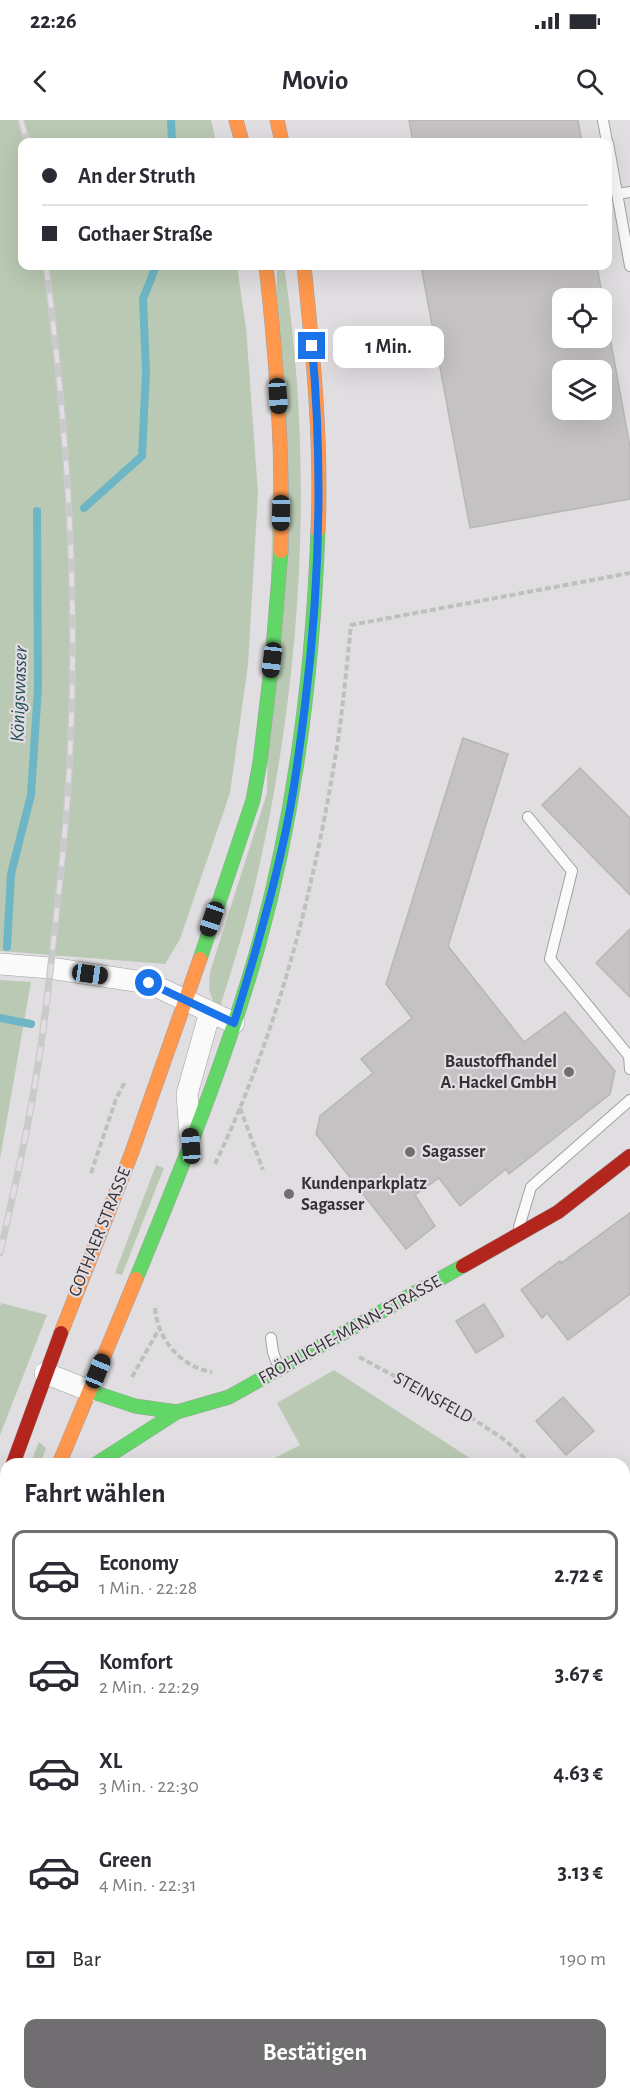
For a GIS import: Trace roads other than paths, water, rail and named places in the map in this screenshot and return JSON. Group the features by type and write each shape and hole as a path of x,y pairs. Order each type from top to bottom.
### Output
{"main road":[{"path":"237,120 241,138"},
{"path":"277,120 281,138"},
{"name":"GOTHAER STRASSE","path":"15,1458 45,1373 132,1152 253,800 260,762 280,576 282,492 277,370 266,270"},
{"path":"62,1458 191,1146 258,946 282,848 297,768 317,586 319,490 316,394 304,270"},
{"name":"FRÖHLICHE-MANN-STRASSE","path":"90,1391 135,1406 177,1412 229,1397 558,1212 630,1156"},
{"path":"105,1458 177,1412"}],"street":[{"path":"0,964 50,968 149,983 234,1023"},
{"path":"191,1146 187,1094 210,1012"},
{"name":"FRÖHLICHE-MANN-STRASSE","path":"45,1373 90,1391"}],"lane":[{"path":"603,120 607,138"},
{"path":"612,168 630,266"},
{"path":"616,194 630,192"},
{"path":"528,818 572,871 550,958 629,1056 630,1069"},
{"path":"517,1236 531,1187 630,1100"},
{"path":"271,1338 279,1370"}],"waterway":[{"name":"Königswasser","path":"171,120 172,138"},
{"name":"Königswasser","path":"84,508 142,456 146,371 143,299 154,270"},
{"name":"Königswasser","path":"7,947 11,874 31,795 38,688 37,511"},
{"name":"Königswasser","path":"0,1018 31,1024"}],"railway":[{"path":"21,120 26,138"},
{"path":"0,1253 27,1128 43,1034 68,796 72,671 71,555 64,439 46,270"}],"place":[{"name":"Baustoffhandel A. Hackel GmbH","path":"569,1072"},
{"name":"Sagasser","path":"410,1152"},
{"name":"Kundenparkplatz Sagasser","path":"289,1194"}]}
